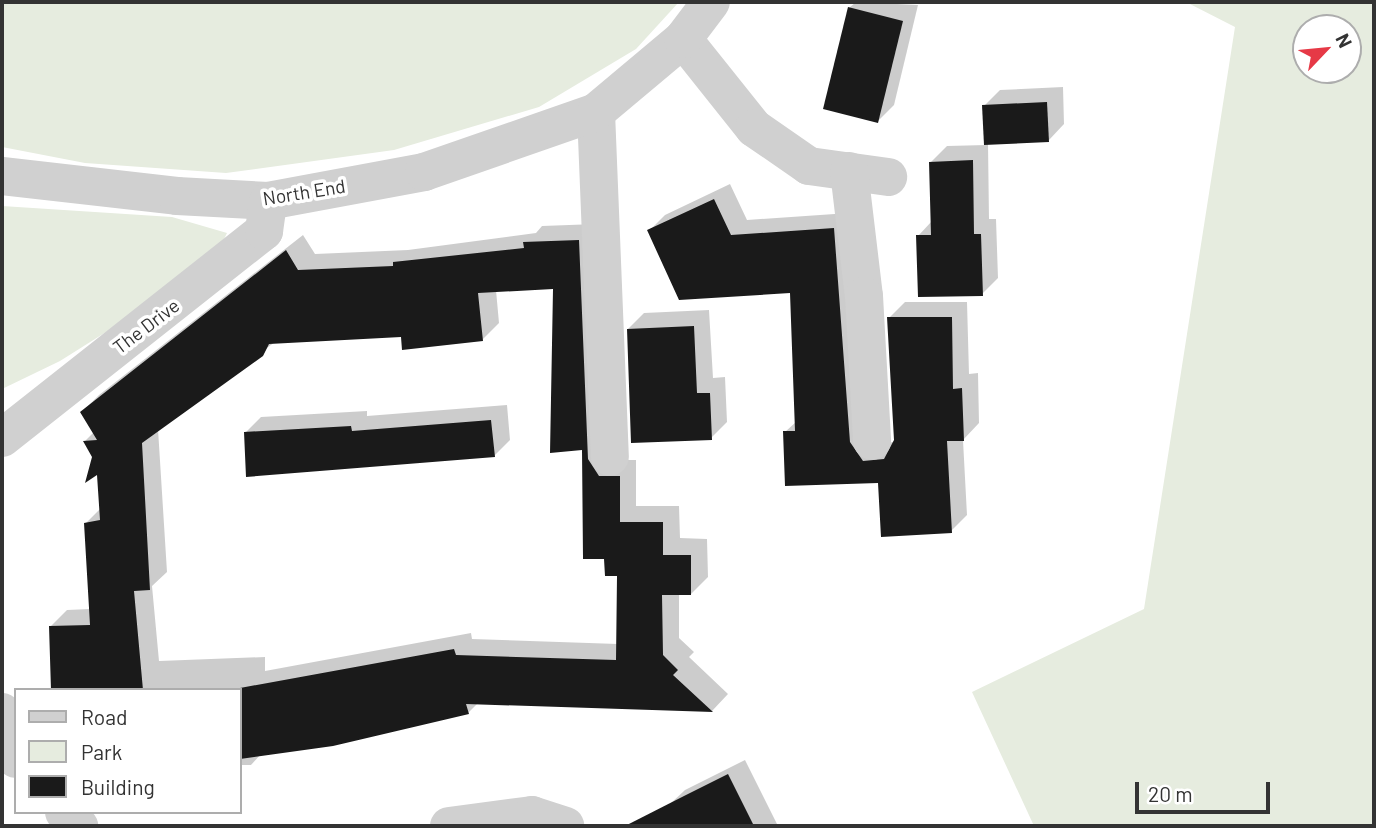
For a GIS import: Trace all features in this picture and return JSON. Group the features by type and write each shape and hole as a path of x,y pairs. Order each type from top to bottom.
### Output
{"street":[{"name":"North End","path":"2,176 177,196 268,201 424,172 596,112 683,39 711,2"},
{"path":"683,39 754,128 809,166 888,177"},
{"path":"596,112 610,457"},
{"path":"849,171 864,296 872,441"},
{"name":"The Drive","path":"2,439 264,231 268,201"},
{"path":"2,712 14,752"},
{"path":"66,814 79,826"},
{"path":"449,826 532,815 565,826"}],"green space":[{"path":"2,2 679,2 636,49 539,107 394,150 226,173 85,163 2,147"},
{"path":"1186,2 1374,2 1374,826 1034,826 972,692 1144,609 1235,27"},
{"path":"2,206 172,217 227,233 211,266 60,361 2,389"}],"building":[{"path":"848,7 903,21 878,123 823,109"},
{"path":"1047,102 1049,142 984,145 982,105"},
{"path":"973,160 974,234 981,234 983,296 918,297 916,235 931,235 929,162"},
{"path":"714,199 731,235 834,228 850,442 863,461 884,459 894,440 887,317 952,317 953,389 962,388 964,441 947,441 952,533 881,537 878,483 785,486 783,431 795,431 790,293 679,300 647,230"},
{"path":"579,240 588,459 599,476 620,476 620,522 663,522 663,555 691,555 691,595 662,595 663,655 678,670 673,675 713,712 466,704 469,714 333,746 242,759 240,688 454,649 456,655 616,660 617,576 605,576 604,559 583,559 582,450 550,453 553,289 478,293 483,341 402,350 401,337 269,344 263,356 142,443 150,590 134,591 143,688 51,688 49,626 90,625 84,523 100,520 97,475 85,483 92,457 83,441 97,440 80,412 286,250 298,270 393,266 393,262 524,248 523,242"},
{"path":"694,326 697,393 710,393 712,440 631,443 627,329"},
{"path":"491,420 495,457 246,477 244,432 351,426 352,431"},
{"path":"728,774 754,826 625,826 684,796"}]}
